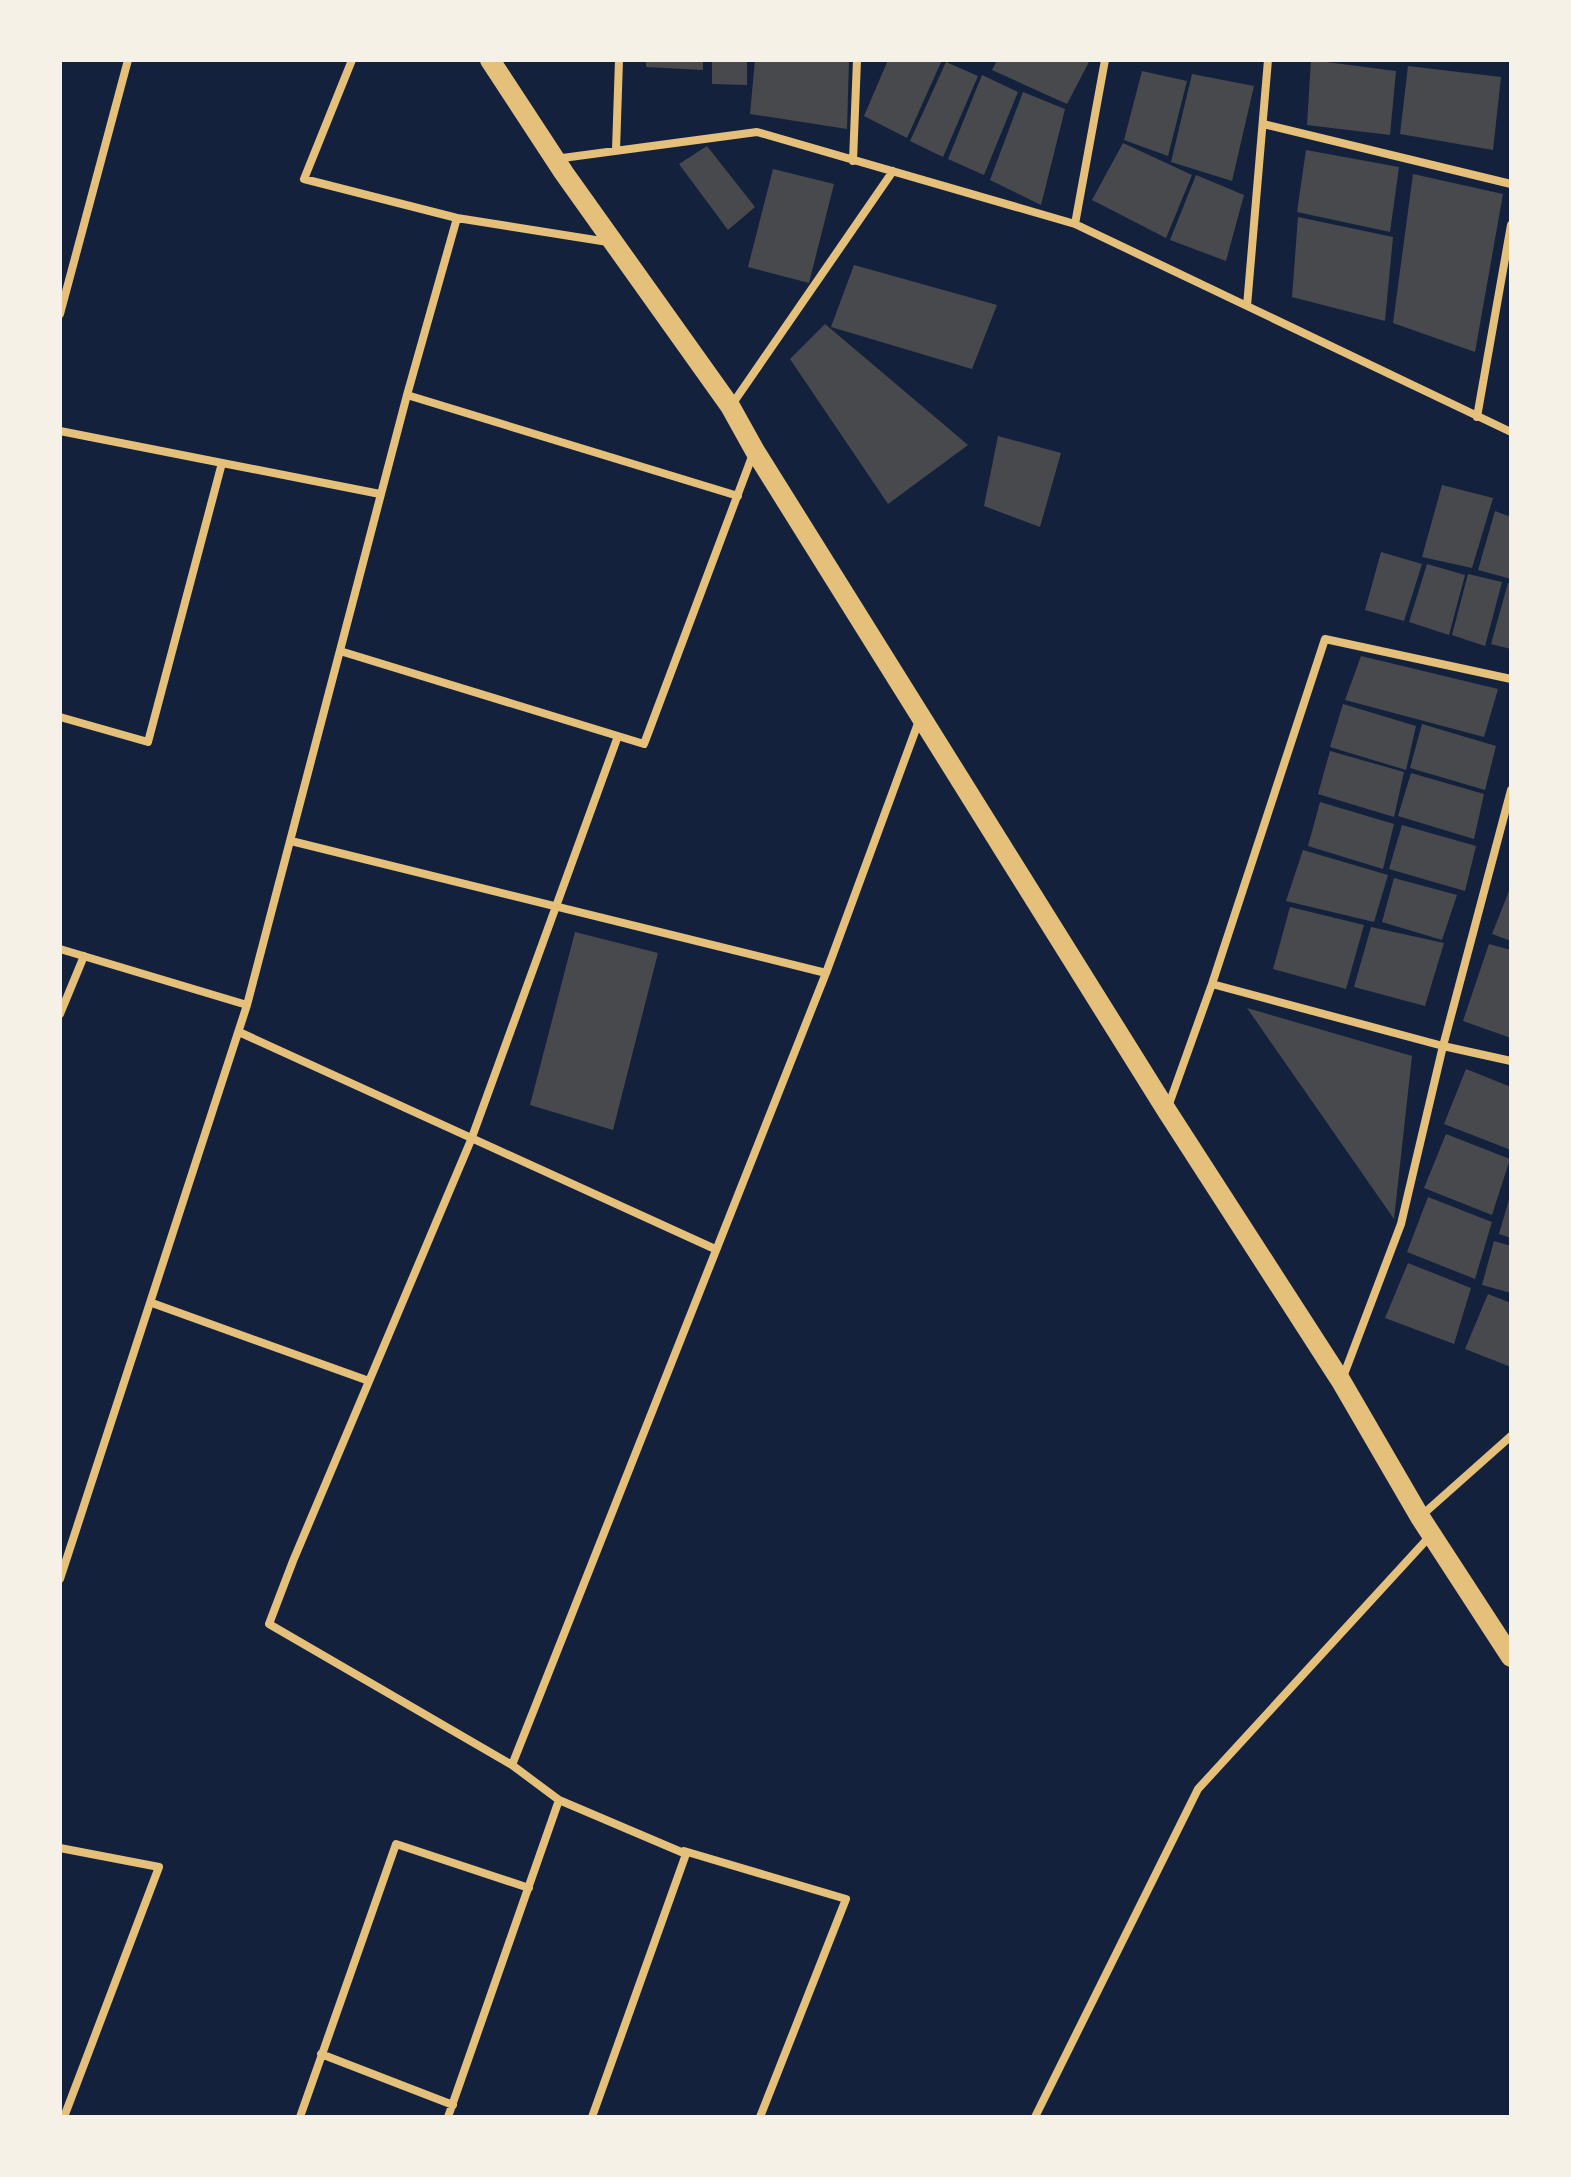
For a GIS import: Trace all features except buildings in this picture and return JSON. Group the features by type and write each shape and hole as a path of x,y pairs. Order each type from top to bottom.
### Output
{"main road":[{"path":"490,60 555,159 730,406 920,717 1341,1381 1420,1517 1511,1657"}],"street":[{"path":"60,314 128,60"},
{"path":"352,60 304,179 457,218 614,243"},
{"path":"616,150 619,60"},
{"path":"853,161 857,60"},
{"path":"1075,224 1105,60"},
{"path":"1247,306 1268,60"},
{"path":"1263,124 1511,184"},
{"path":"555,159 757,132 1075,224 1511,432"},
{"path":"730,406 893,171"},
{"path":"60,1579 247,1005 380,494 457,218"},
{"path":"1477,417 1507,270 1511,225"},
{"path":"407,395 738,496"},
{"path":"60,431 380,494"},
{"path":"340,651 644,744 755,451"},
{"path":"60,717 148,742 222,463"},
{"path":"1167,1111 1325,639 1511,679"},
{"path":"512,1765 826,973 920,717"},
{"path":"592,2117 686,1854 559,1800 512,1765 269,1624 471,1140 618,736"},
{"path":"1341,1381 1401,1224 1443,1046 1511,790"},
{"path":"291,841 826,973"},
{"path":"60,949 247,1005"},
{"path":"60,1014 84,956"},
{"path":"1212,984 1443,1046 1511,1061"},
{"path":"239,1032 715,1249"},
{"path":"152,1303 369,1381"},
{"path":"1420,1517 1511,1436"},
{"path":"1035,2117 1198,1789 1432,1535"},
{"path":"448,2117 559,1800"},
{"path":"300,2117 396,1844 529,1888"},
{"path":"60,1848 159,1867 64,2117"},
{"path":"673,1848 846,1899 760,2117"},
{"path":"321,2054 453,2105"}]}
